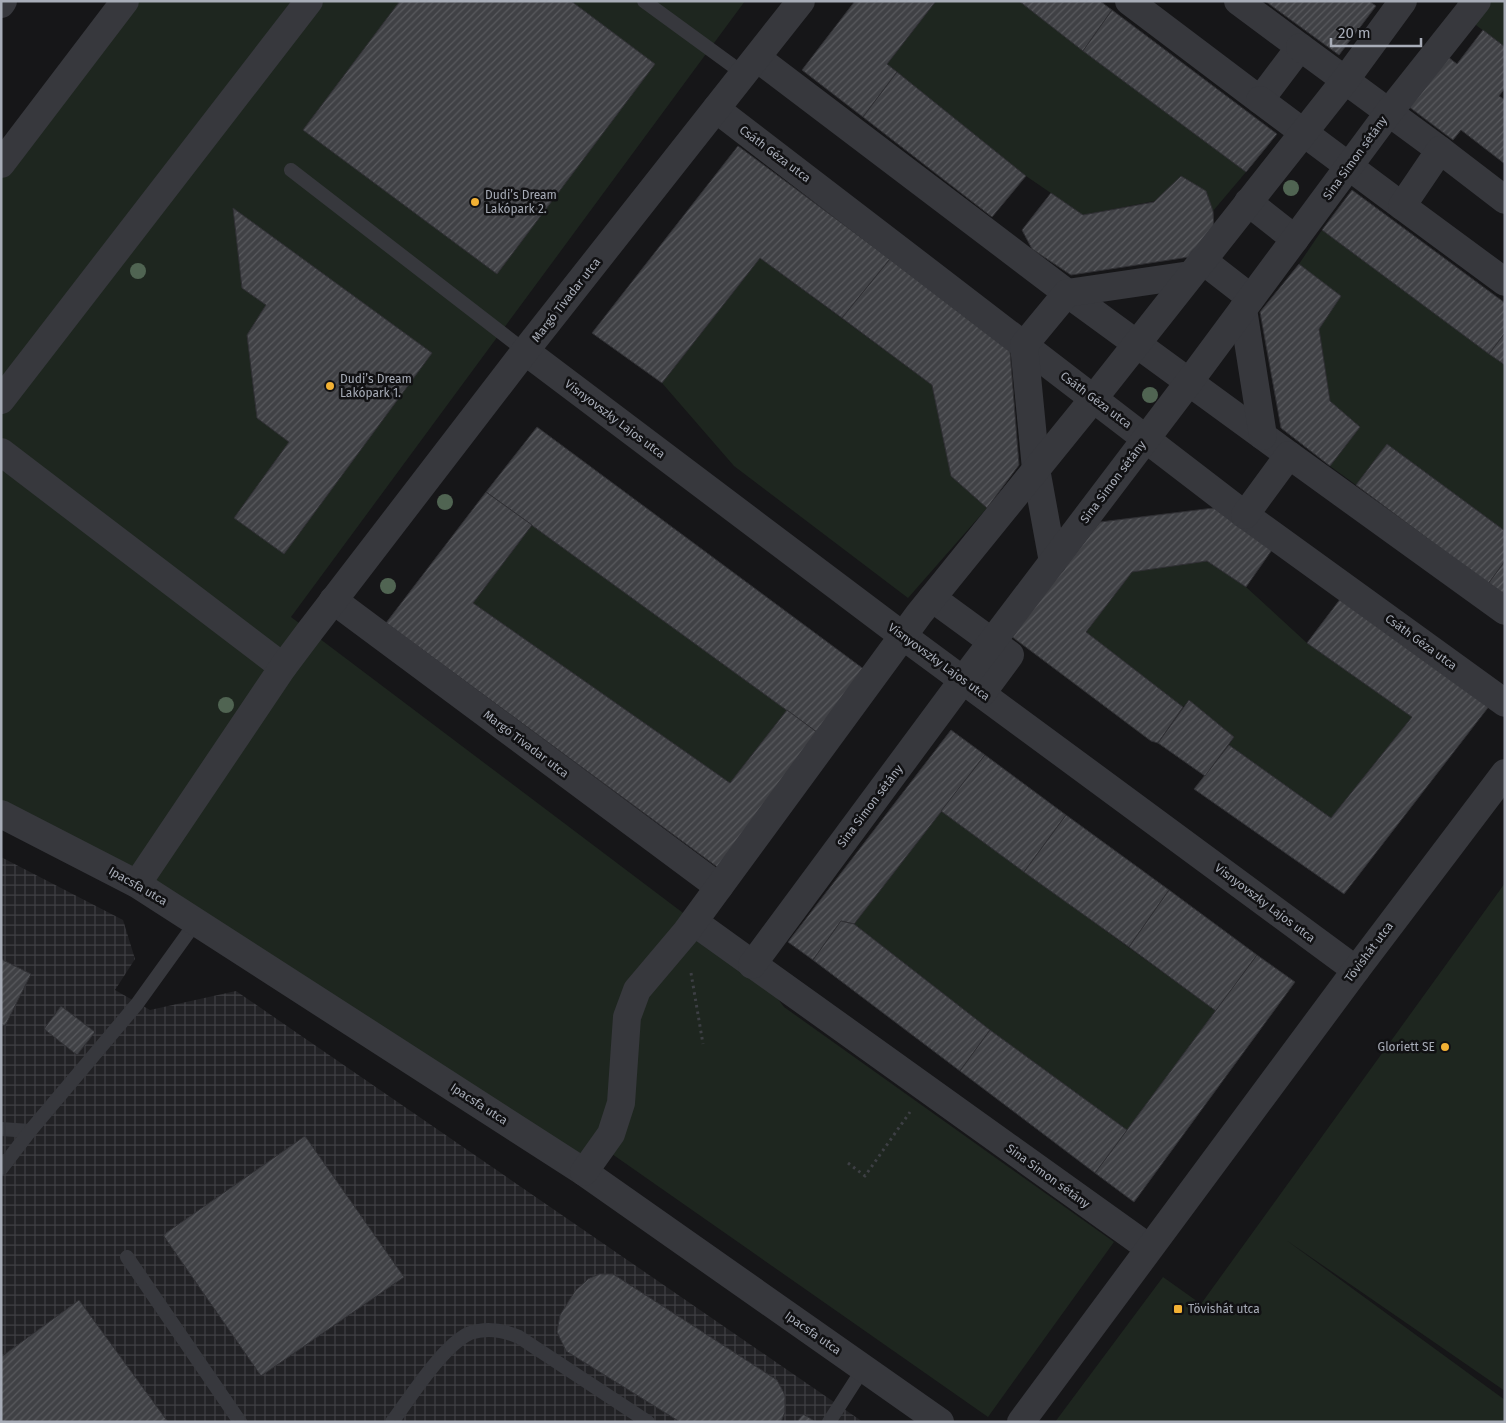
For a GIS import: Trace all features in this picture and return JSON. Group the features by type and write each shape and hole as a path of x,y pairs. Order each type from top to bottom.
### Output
{"street":[{"path":"1,164 125,1"},
{"path":"1,400 308,1"},
{"name":"Margó Tivadar utca","path":"137,884 283,667 333,600 525,351 801,1"},
{"path":"1129,1 1505,282"},
{"path":"1238,1 1346,79 1505,200"},
{"path":"584,1172 611,1134 621,1103 627,1017 637,990 690,927 932,598 1094,398 1302,132 1346,79 1403,1"},
{"name":"Sina Simon sétány","path":"752,966 935,720 973,687 992,642 1189,382 1389,112 1477,1"},
{"path":"1260,100 1300,47"},
{"path":"751,66 1505,611"},
{"name":"Csáth Géza utca","path":"716,109 1245,515 1505,703"},
{"path":"1402,206 1440,150"},
{"path":"1248,202 1295,239"},
{"path":"1053,562 1036,469 1024,345 1067,293 1196,267 1247,304 1263,436"},
{"name":"Visnyovszky Lajos utca","path":"525,351 903,636 1356,970"},
{"path":"1,452 283,667"},
{"path":"1245,515 1289,455"},
{"path":"932,598 992,642"},
{"name":"Margó Tivadar utca","path":"333,600 719,887"},
{"name":"Tövishát utca","path":"1022,1422 1148,1248 1505,773"},
{"name":"Ipacsfa utca","path":"1,814 137,884 584,1172 940,1422"},
{"name":"Sina Simon sétány","path":"690,927 752,966 1148,1248"}],"lane":[{"path":"644,1 751,66"},
{"path":"291,170 525,351"},
{"path":"1,1170 30,1131 137,1004 196,922"},
{"path":"1,1128 30,1131"},
{"path":"127,1257 240,1422"},
{"path":"392,1422 442,1356 458,1341 471,1333 504,1330 519,1337 648,1422"},
{"path":"829,1422 863,1369"}],"path":[{"path":"690,927 694,1001 703,1044"},
{"path":"848,1163 865,1176 926,1089"}],"shaded area":[{"path":"125,1 745,1 291,617 752,965 784,1007 1114,1242 988,1417 602,1147 584,1172 1,814 1,164"},
{"path":"936,1 1019,1 1246,172 1213,211 1206,191 1083,215 1026,176 887,64"},
{"path":"1456,1 1505,1 1505,47 1464,16"},
{"path":"1322,230 1505,365 1505,531 1387,444 1356,485 1330,466 1360,427 1330,401 1319,329 1340,296 1299,264"},
{"path":"760,258 932,385 951,476 987,508 908,598 734,466 662,383"},
{"path":"532,525 787,710 730,783 473,603"},
{"path":"1207,561 1246,587 1307,643 1412,717 1331,818 1229,745 1234,737 1189,700 1183,707 1086,632 1132,572"},
{"path":"941,811 1216,1011 1127,1130 990,1030 854,924"},
{"path":"1,857 123,920 135,959 115,990 150,1010 236,991 863,1422 1,1422"},
{"path":"1505,883 1505,1391 1286,1240 1505,1400 1505,1422 1055,1422 1163,1277 1201,1304"}],"building":[{"name":"Dudi’s Dream Lakópark 2.","path":"400,1 571,1 655,64 497,274 303,130"},
{"path":"855,1 936,1 887,64 897,72 863,117 802,70"},
{"path":"1019,1 1100,1 1112,10 1083,51"},
{"path":"1265,1 1369,1 1376,6 1339,55"},
{"path":"1112,10 1277,134 1246,172 1083,51"},
{"path":"1483,30 1505,47 1505,88 1499,96 1505,100 1505,164 1461,130 1453,140 1404,103 1443,53 1457,64"},
{"path":"897,72 1026,176 992,217 863,117"},
{"path":"738,146 890,259 842,318 760,258 662,383 592,333"},
{"path":"1181,176 1206,191 1213,211 1214,230 1189,257 1071,275 1032,249 1022,230 1051,193 1083,215 1154,202"},
{"path":"1352,190 1505,303 1505,333 1489,354 1322,230"},
{"name":"Dudi’s Dream Lakópark 1.","path":"233,208 432,353 284,554 234,518 289,442 257,418 247,335 266,305 242,288"},
{"path":"890,259 1010,351 1019,465 987,508 951,476 932,385 842,318"},
{"path":"1299,264 1341,296 1319,329 1330,401 1360,427 1330,466 1281,428 1260,312"},
{"path":"1505,333 1505,365 1489,354"},
{"path":"537,427 865,670 818,733 486,492"},
{"path":"1387,444 1505,531 1505,561 1488,584 1356,485"},
{"path":"486,492 532,525 473,603 730,783 787,710 818,733 720,869 386,623"},
{"path":"1214,508 1274,547 1246,587 1207,561 1132,572 1086,632 1183,707 1158,743 1151,741 1011,636 1100,522"},
{"path":"1505,561 1505,596 1488,584"},
{"path":"1341,598 1490,705 1344,894 1194,789 1229,745 1331,818 1412,717 1307,643"},
{"path":"1189,700 1234,737 1205,776 1158,743"},
{"path":"951,730 985,755 854,924 841,921 813,960 788,942"},
{"path":"985,755 1066,815 1024,872 941,811"},
{"path":"1066,815 1169,890 1129,947 1024,872"},
{"path":"1169,890 1257,955 1216,1011 1129,947"},
{"path":"841,921 854,924 990,1030 960,1071 813,960"},
{"path":"1257,955 1295,982 1134,1202 1095,1173"},
{"path":"1,959 31,974 5,1026 1,1024"},
{"path":"61,1006 95,1032 77,1055 44,1029"},
{"path":"990,1030 1127,1130 1095,1173 960,1071"},
{"path":"305,1136 404,1277 261,1376 163,1235"},
{"path":"599,1274 613,1274 777,1380 785,1395 785,1412 781,1422 680,1422 566,1351 557,1332 560,1315 575,1291 588,1279"},
{"path":"79,1300 168,1422 1,1422 1,1357"},
{"path":"803,1414 816,1422 797,1422"}],"place":[{"name":"Dudi’s Dream Lakópark 2.","path":"475,202"},
{"name":"Dudi’s Dream Lakópark 1.","path":"330,386"},
{"name":"Gloriett SE","path":"1445,1047"},
{"name":"Tövishát utca","path":"1178,1309"}]}
